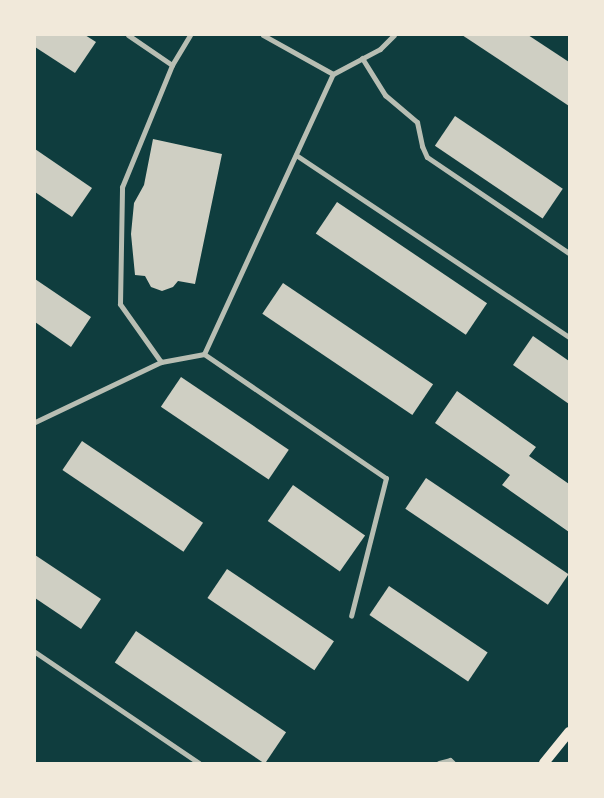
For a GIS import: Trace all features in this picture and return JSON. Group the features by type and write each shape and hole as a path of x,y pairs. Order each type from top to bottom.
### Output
{"main road":[{"path":"544,763 569,732"}],"street":[{"path":"128,35 172,65"},
{"path":"161,362 120,304 122,187 172,65 190,35"},
{"path":"263,35 333,74"},
{"path":"204,354 333,74 380,49 394,35"},
{"path":"362,58 385,95 417,122 422,146 427,157 569,253"},
{"path":"296,155 569,337"},
{"path":"35,422 161,362 204,354 386,478 351,616"},
{"path":"35,652 199,763"},
{"path":"439,763 450,760 453,763"}],"building":[{"path":"35,35 85,35 96,42 75,73 35,47"},
{"path":"462,35 528,35 569,62 569,106"},
{"path":"455,116 563,189 543,219 435,146"},
{"path":"153,139 222,154 195,284 178,281 173,287 162,291 151,287 145,276 135,275 131,234 134,203 144,185"},
{"path":"35,149 92,188 72,217 35,192"},
{"path":"337,202 487,303 466,335 316,234"},
{"path":"35,279 91,317 71,347 35,322"},
{"path":"283,283 433,384 412,415 262,314"},
{"path":"533,336 569,361 569,404 513,365"},
{"path":"181,377 289,450 269,480 161,407"},
{"path":"457,391 536,447 529,456 569,484 569,532 502,485 510,475 435,423"},
{"path":"82,441 203,523 183,552 62,470"},
{"path":"426,478 569,574 548,605 405,509"},
{"path":"293,485 365,535 340,572 268,521"},
{"path":"35,555 101,599 81,629 35,598"},
{"path":"227,569 334,641 314,670 207,598"},
{"path":"389,586 488,653 468,682 369,615"},
{"path":"136,631 286,732 264,763 115,663"}]}
